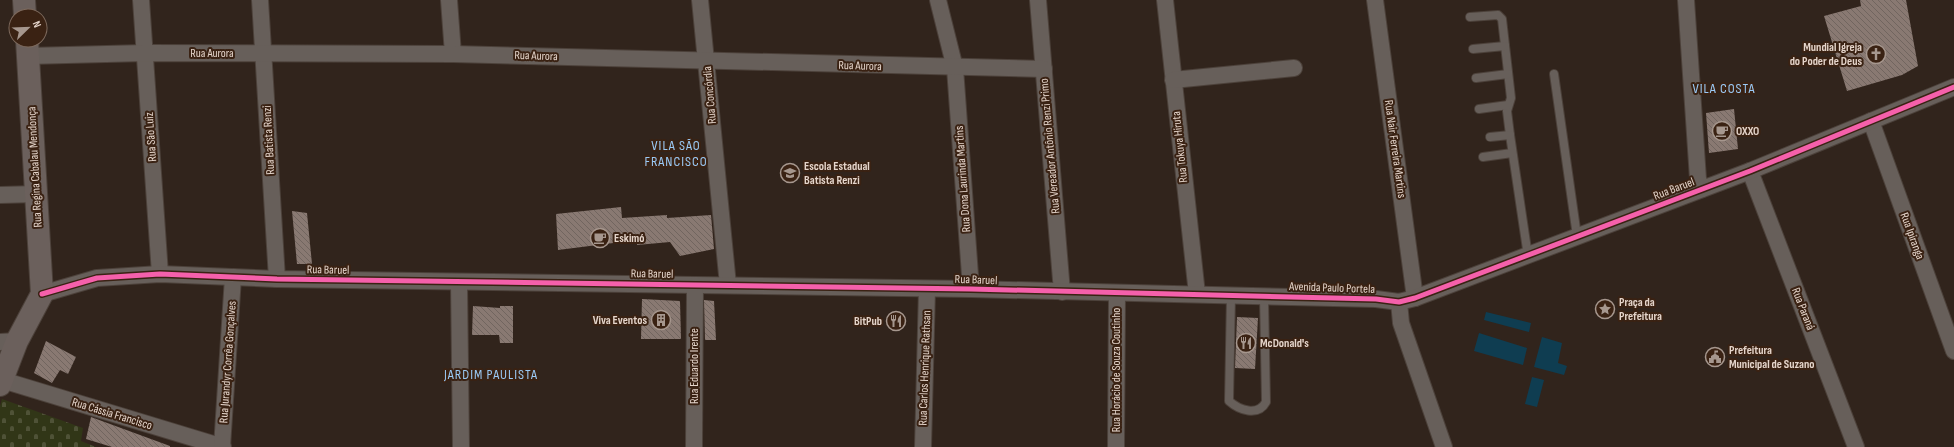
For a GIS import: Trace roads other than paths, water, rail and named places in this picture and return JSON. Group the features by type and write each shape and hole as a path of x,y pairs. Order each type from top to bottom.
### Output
{"main road":[{"name":"Rua Regina Cabalau Mendonça","path":"28,48 42,294"},
{"path":"1,382 8,342 42,294"}],"street":[{"name":"Rua São Luiz","path":"141,0 160,274"},
{"name":"Rua Batista Renzi","path":"260,0 277,279"},
{"path":"449,0 453,54"},
{"name":"Rua Concórdia","path":"700,0 708,61 728,285"},
{"name":"Rua Dona Laurinda Martins","path":"938,0 955,68 971,289"},
{"name":"Rua Vereador Antônio Renzi Primo","path":"1038,0 1062,292"},
{"name":"Rua Tokuya Hiruta","path":"1165,0 1197,294"},
{"name":"Rua Nair Ferreira Martins","path":"1374,0 1415,298"},
{"path":"1686,0 1698,179 1702,189"},
{"name":"Rua Aurora","path":"28,48 145,53 453,54 955,68 1044,69"},
{"path":"1173,80 1294,68"},
{"name":"Rua Baruel","path":"1399,302 1415,298 1528,256 1750,171 1954,87"},
{"name":"Rua Ipiranga","path":"1871,121 1954,351"},
{"name":"Rua Paraná","path":"1750,171 1856,447"},
{"path":"0,195 37,194"},
{"name":"Rua Baruel","path":"42,294 97,278 160,274 277,279 971,289 1264,297"},
{"name":"Rua Jurandyr Corrêa Gonçalves","path":"222,447 233,277"},
{"path":"459,282 461,447"},
{"name":"Rua Eduardo Irente","path":"694,447 695,285"},
{"name":"Rua Carlos Henrique Rathsan","path":"923,447 927,289"},
{"name":"Rua Horácio de Souza Coutinho","path":"1116,294 1116,447"},
{"name":"Avenida Paulo Portela","path":"1264,297 1376,299 1399,302"},
{"path":"1399,302 1401,323 1444,447"},
{"name":"Rua Cássia Francisco","path":"1,382 222,447"}],"lane":[{"path":"1470,17 1501,16 1511,98 1508,105 1512,153 1528,256"},
{"path":"1473,49 1505,46"},
{"path":"1476,78 1508,74"},
{"path":"1554,74 1577,236"},
{"path":"1479,109 1508,105"},
{"path":"1490,137 1510,135"},
{"path":"1483,157 1512,153"},
{"path":"1231,295 1229,401 1236,408 1257,411 1263,408 1266,402 1264,297"}],"water":[{"path":"1486,312 1531,323 1529,332 1484,320"},
{"path":"1479,333 1527,348 1523,365 1474,351"},
{"path":"1542,337 1562,343 1558,363 1567,366 1564,375 1534,367"},
{"path":"1532,377 1544,380 1537,407 1525,404"}],"place":[{"name":"Mundial Igreja do Poder de Deus","path":"1876,54"},
{"name":"OXXO","path":"1722,131"},
{"name":"Escola Estadual Batista Renzi","path":"790,173"},
{"name":"Eskimó","path":"600,238"},
{"name":"Praça da Prefeitura","path":"1605,309"},
{"name":"Viva Eventos","path":"661,320"},
{"name":"BitPub","path":"896,321"},
{"name":"McDonald's","path":"1246,343"},
{"name":"Prefeitura Municipal de Suzano","path":"1715,357"}],"district":[{"name":"VILA COSTA","path":"1724,88"},
{"name":"VILA SÃO FRANCISCO","path":"676,154"},
{"name":"JARDIM PAULISTA","path":"491,374"}]}
